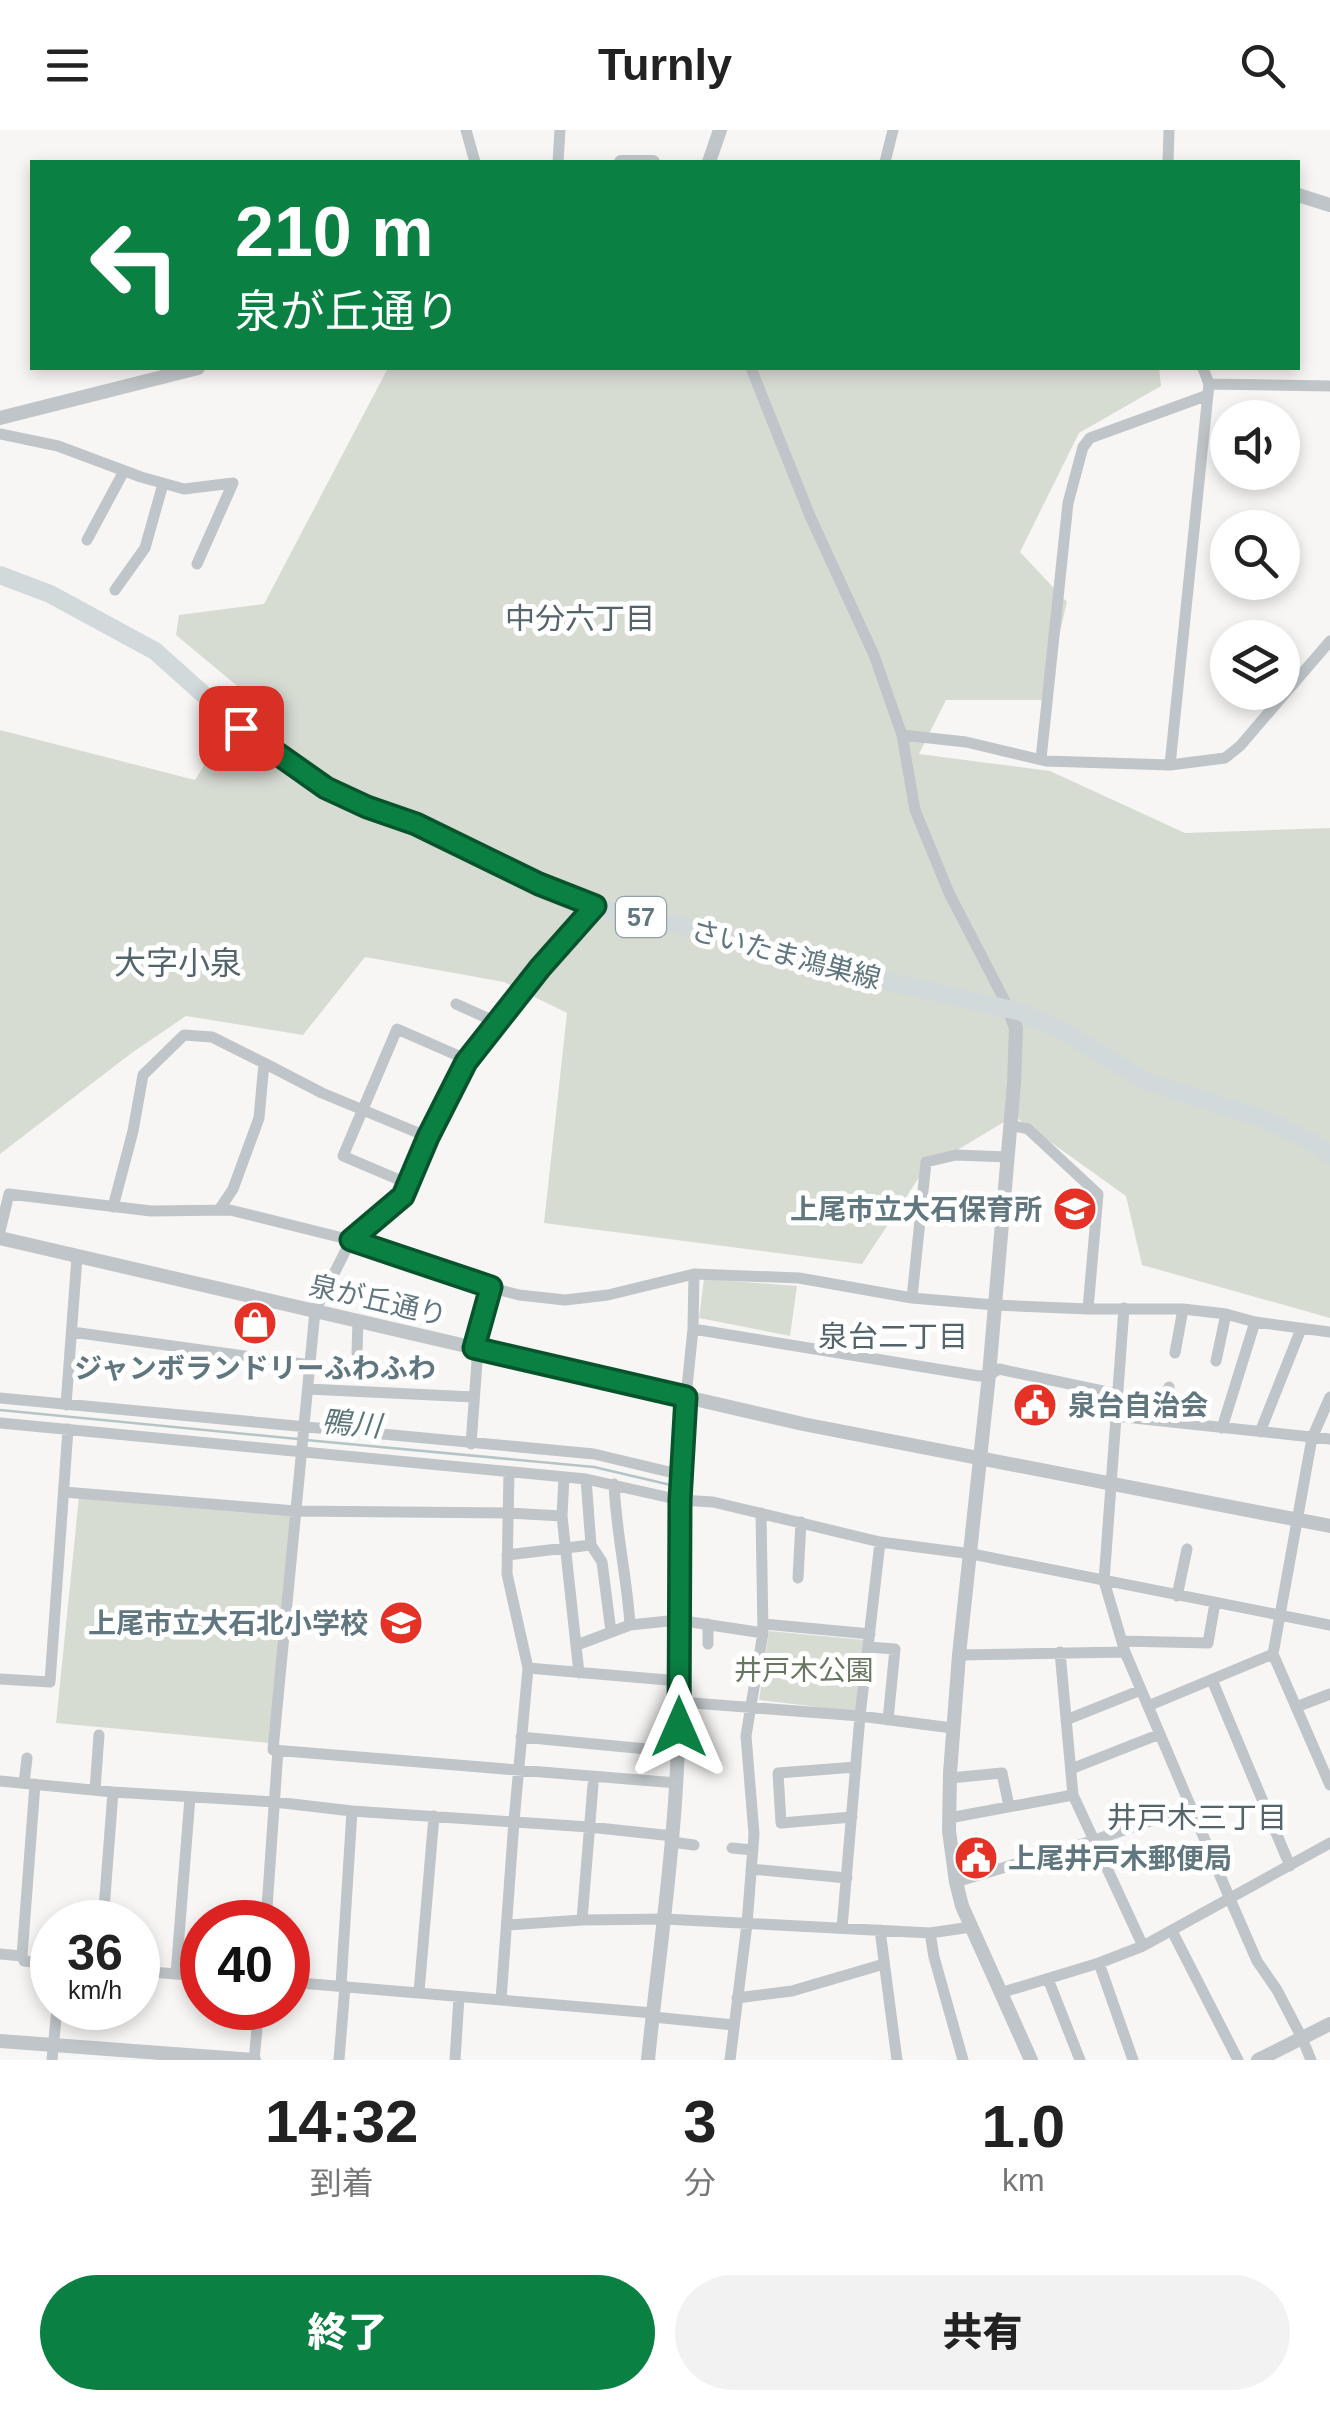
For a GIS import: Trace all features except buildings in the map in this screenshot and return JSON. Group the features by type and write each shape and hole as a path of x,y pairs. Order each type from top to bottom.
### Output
{"main road":[{"name":"さいたま鴻巣線","path":"0,575 50,594 155,652 241,728 326,788 416,824 539,884 595,906 1021,1012 1068,1034 1149,1084 1262,1118 1330,1154"}],"street":[{"path":"466,130 474,160"},
{"path":"558,160 560,130"},
{"path":"710,160 720,130"},
{"path":"885,160 893,130"},
{"path":"1168,160 1169,130"},
{"path":"1300,196 1330,205"},
{"path":"0,418 190,370"},
{"path":"751,370 810,516 874,655 902,735 915,810 949,892 1016,1028 996,1305 952,1728 949,1818 962,1906 1031,2060"},
{"path":"1170,765 1208,390 1203,370"},
{"path":"1040,760 1068,503 1083,447 1090,438 1208,390 1330,386"},
{"path":"0,434 58,446 184,490 233,484 196,564"},
{"path":"87,540 124,471"},
{"path":"115,590 145,548 163,484"},
{"path":"902,735 966,742 1040,760 1170,765 1224,758 1240,746 1330,641"},
{"path":"595,906 468,1060 403,1196 351,1240 316,1311 273,1750 676,1783"},
{"path":"456,1004 496,1022"},
{"path":"409,1184 343,1156 397,1028 468,1060"},
{"path":"113,1207 143,1075 184,1035 212,1037 322,1093 428,1137"},
{"path":"219,1210 233,1188 259,1118 264,1063"},
{"path":"1010,1125 1028,1128 1098,1194 1088,1309"},
{"path":"912,1298 926,1162 956,1155 1008,1157"},
{"path":"0,1230 9,1194 151,1211 230,1210 351,1240 519,1295 566,1300 608,1296 694,1274 798,1278 912,1298 1088,1309 1183,1309 1330,1332"},
{"name":"泉が丘通り","path":"0,1238 804,1424 1330,1526"},
{"path":"66,1405 77,1257"},
{"path":"648,2060 673,1839 680,1702 680,1500 694,1274"},
{"path":"470,1444 477,1362 474,1348 491,1287"},
{"path":"1124,1308 1104,1581 1141,1690 1230,1899 1257,1960 1277,1990 1311,2060"},
{"path":"1175,1354 1183,1309"},
{"path":"1216,1361 1226,1314"},
{"path":"357,1353 358,1320"},
{"path":"1222,1428 1254,1322"},
{"path":"693,1329 979,1376 1000,1370 1117,1394"},
{"path":"1260,1432 1300,1330"},
{"path":"72,1332 310,1364"},
{"path":"1164,1421 1169,1387"},
{"path":"308,1390 474,1398"},
{"path":"1330,1397 1312,1438 1273,1654 1296,1707 1324,1755 1330,1785"},
{"path":"0,1398 594,1454 682,1475"},
{"path":"1115,1416 1330,1438"},
{"path":"0,1423 586,1479 680,1500 713,1502 880,1542 972,1554 1330,1625"},
{"path":"0,1679 50,1682 68,1429"},
{"path":"502,2000 528,1668 507,1574 510,1472"},
{"path":"564,1477 562,1516 580,1674"},
{"path":"586,1479 591,1545 602,1562 611,1632"},
{"path":"614,1484 630,1624"},
{"path":"64,1492 295,1511 562,1516"},
{"path":"730,2060 754,1834 746,1736 764,1628 761,1513"},
{"path":"798,1578 801,1522"},
{"path":"842,1928 880,1542"},
{"path":"508,1555 591,1545"},
{"path":"1177,1596 1187,1549"},
{"path":"959,1655 1208,1643 1215,1604"},
{"path":"577,1645 630,1624 678,1620 869,1640 894,1649 888,1720"},
{"path":"708,1624 708,1644"},
{"path":"1060,1652 1072,1794 1144,1946"},
{"path":"1148,1706 1273,1654"},
{"path":"528,1668 679,1681"},
{"path":"1212,1680 1290,1866"},
{"path":"1066,1720 1141,1690"},
{"path":"1296,1707 1330,1694"},
{"path":"680,1702 860,1716 952,1728"},
{"path":"1070,1769 1160,1734"},
{"path":"95,1790 99,1735"},
{"path":"521,1737 678,1752"},
{"path":"267,1900 278,1750"},
{"path":"27,1758 30,1784 22,1956 30,1962"},
{"path":"852,1817 781,1823 778,1772 856,1767"},
{"path":"950,1778 1002,1773 1008,1806"},
{"path":"0,1781 589,1826 694,1844"},
{"path":"582,1920 593,1785"},
{"path":"105,1900 112,1792"},
{"path":"949,1818 1072,1794"},
{"path":"176,1974 190,1797"},
{"path":"956,1882 1191,1807"},
{"path":"340,2060 352,1810"},
{"path":"419,1992 434,1816"},
{"path":"1000,1994 1144,1946 1330,1843"},
{"path":"732,1848 753,1850"},
{"path":"751,1869 846,1878"},
{"path":"507,1925 666,1919 930,1933 971,1927"},
{"path":"880,1930 898,2060"},
{"path":"1172,1931 1238,2060"},
{"path":"930,1933 963,2060"},
{"path":"0,1954 22,1956"},
{"path":"1099,1963 1133,2060"},
{"path":"738,1998 792,1991 884,1964"},
{"path":"160,1973 180,1974"},
{"path":"1048,1979 1080,2060"},
{"path":"310,1983 734,2025"},
{"path":"455,2060 460,1997"},
{"path":"1258,2060 1330,2024"},
{"path":"0,2041 53,2053 254,2060 257,2030"}],"green space":[{"path":"387,370 1159,370 1161,386 1079,433 1020,552 1067,602 1044,700 946,700 919,754 1050,771 1185,833 1330,828 1330,1318 1142,1265 1126,1196 1014,1116 924,1170 862,1264 544,1223 567,1013 504,982 365,957 303,1035 186,1016 0,1154 0,730 195,780 248,695 176,635 179,615 264,604"},
{"path":"704,1279 797,1286 790,1336 699,1318"},
{"path":"79,1497 291,1514 269,1743 56,1723"},
{"name":"井戸木公園","path":"769,1631 865,1640 858,1712 759,1700"}],"waterway":[{"name":"鴨川","path":"0,1410 298,1439"},
{"name":"鴨川","path":"306,1440 594,1467 675,1486"}],"place":[{"name":"上尾市立大石保育所","path":"1075,1209"},
{"name":"ジャンボランドリーふわふわ","path":"255,1323"},
{"name":"泉台自治会","path":"1035,1405"},
{"name":"上尾市立大石北小学校","path":"401,1623"},
{"name":"上尾井戸木郵便局","path":"976,1858"}],"district":[{"name":"中分六丁目","path":"580,619"},
{"name":"大字小泉","path":"178,963"},
{"name":"泉台二丁目","path":"893,1337"},
{"name":"井戸木三丁目","path":"1197,1818"}],"route":[{"path":"241,728 326,788 416,824 539,884 595,906 466,1062 403,1196 351,1240 491,1287 474,1348 686,1397 680,1500 679,1727"}]}
